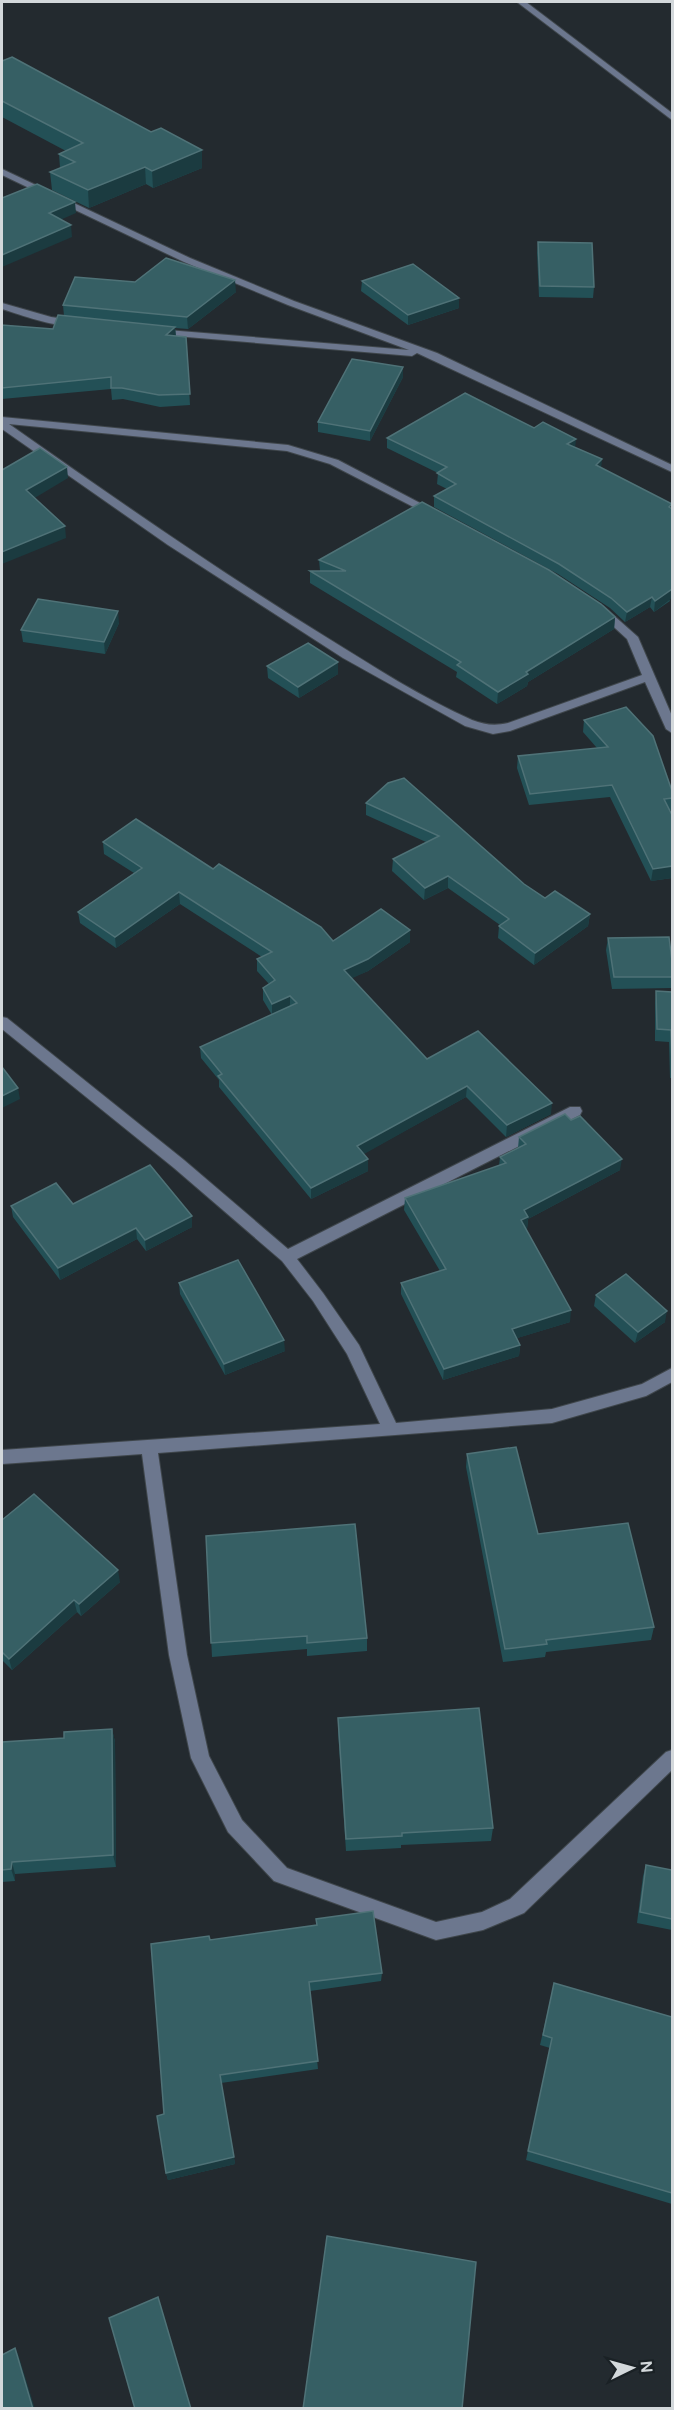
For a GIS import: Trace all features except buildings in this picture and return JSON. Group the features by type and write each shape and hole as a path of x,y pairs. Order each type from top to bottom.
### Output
{"street":[{"path":"521,2 672,117"},
{"path":"2,172 31,191 187,260 291,303 433,355 672,469"},
{"path":"2,306 50,320 83,324"},
{"path":"149,331 433,355"},
{"path":"2,422 288,448 334,462 441,517"},
{"path":"2,422 142,523 304,628 469,723 493,730 510,727 650,676"},
{"path":"588,601 605,612 632,637 672,729"},
{"path":"2,1022 179,1164 287,1257 318,1297 353,1350 391,1430"},
{"path":"287,1257 575,1111"},
{"path":"2,1457 391,1430 552,1416 646,1389 672,1375"},
{"path":"149,1447 178,1655 200,1758 235,1826 281,1875 436,1931 483,1921 517,1906 672,1758"}]}
